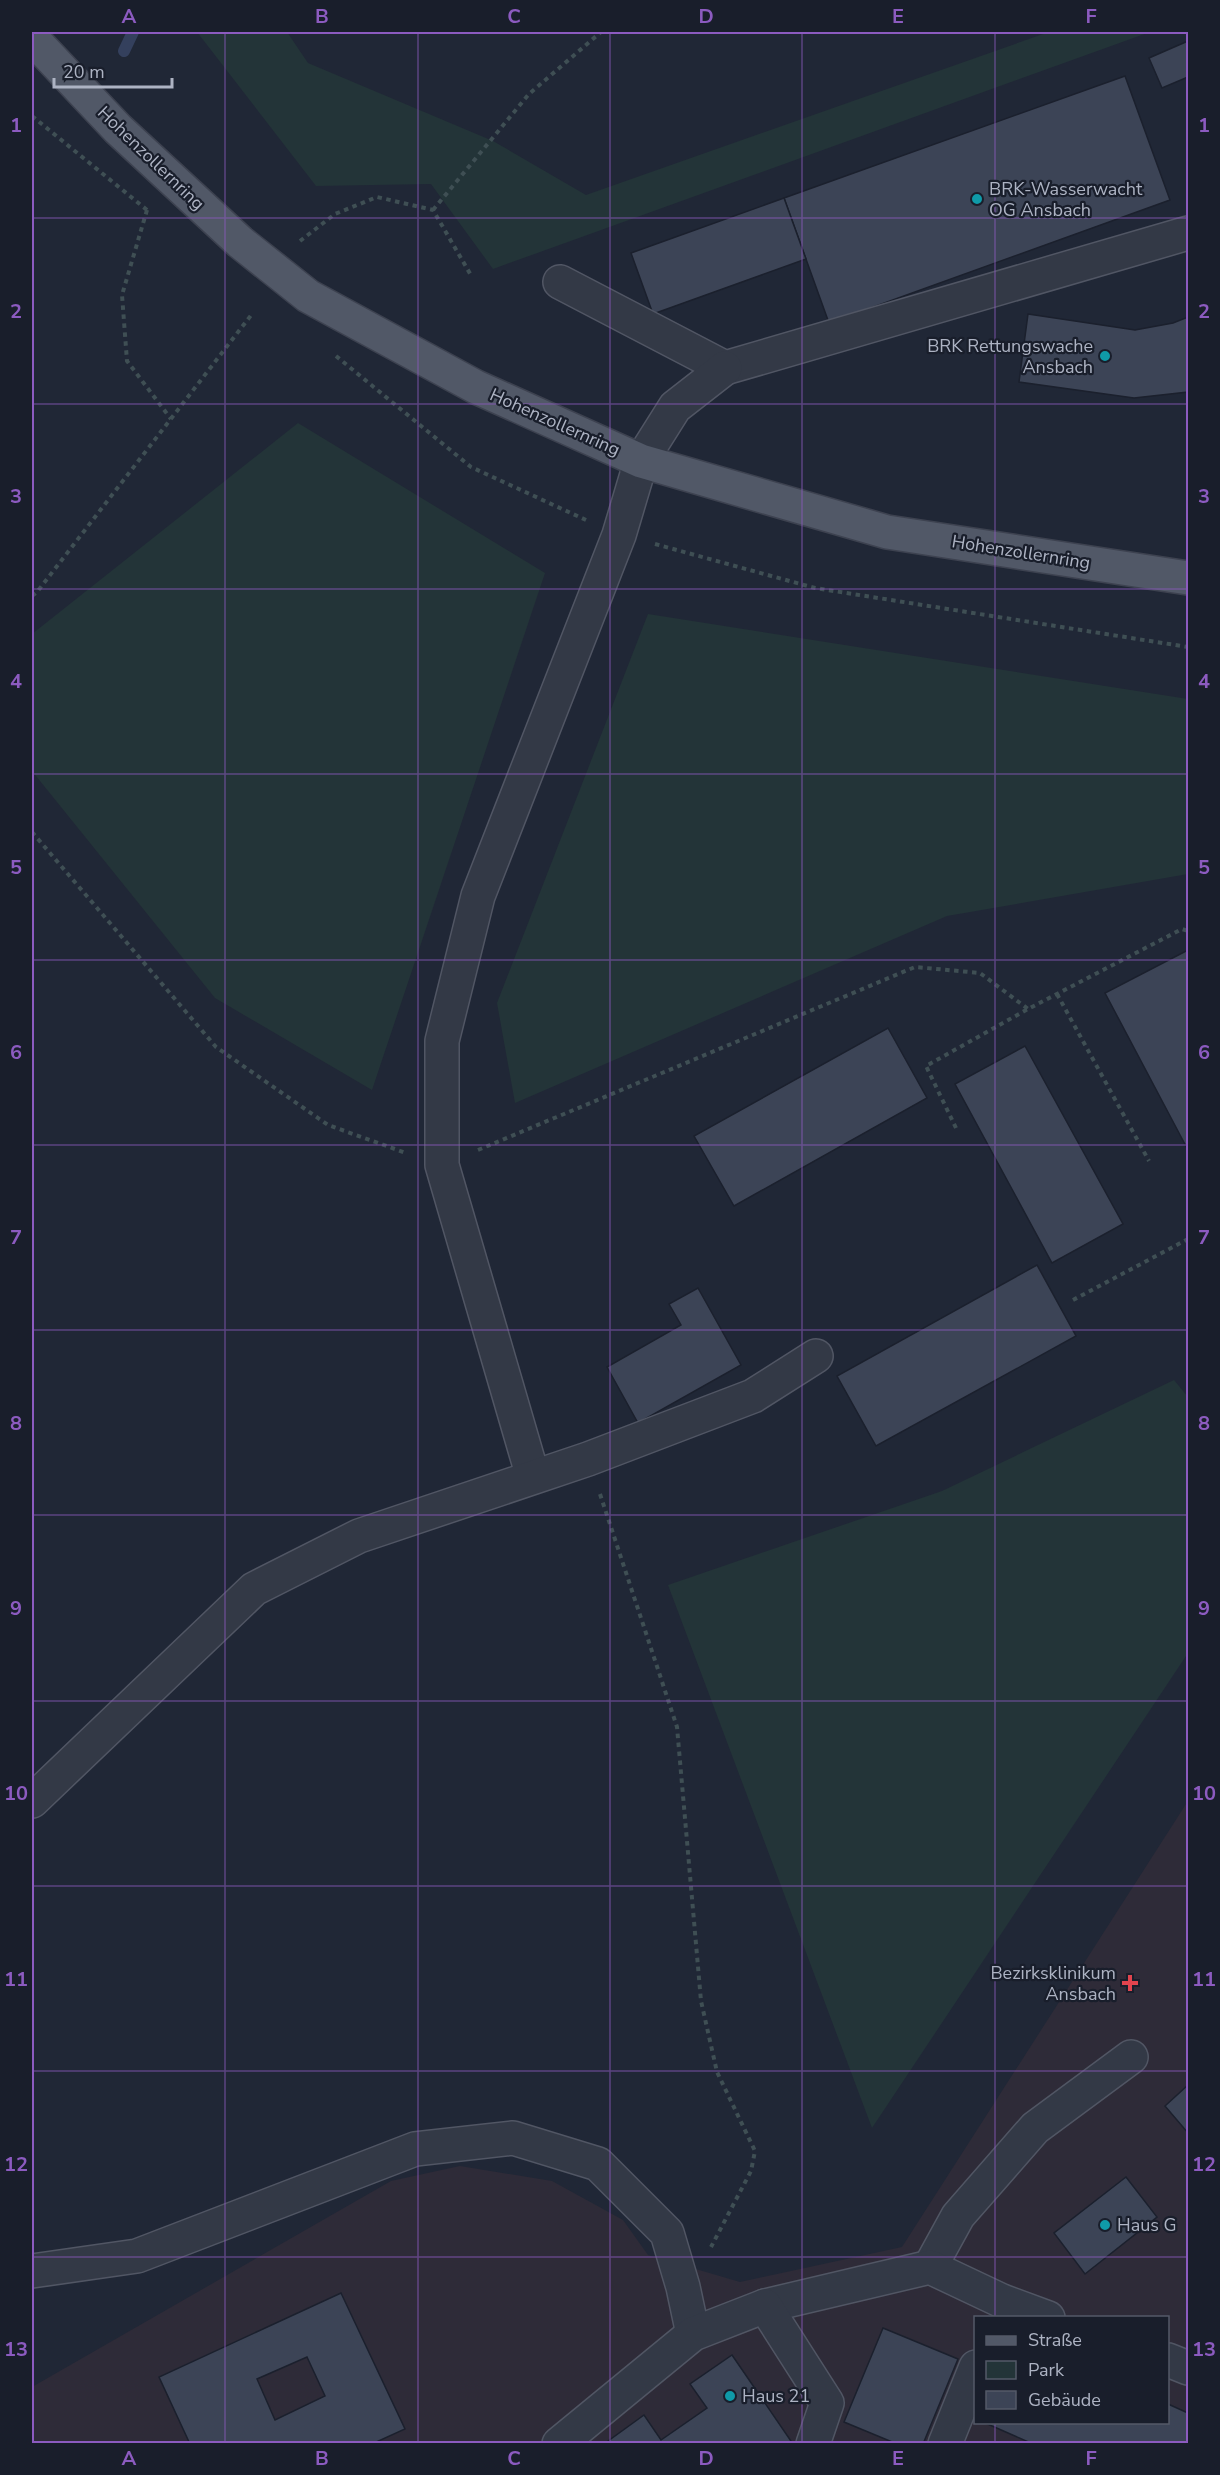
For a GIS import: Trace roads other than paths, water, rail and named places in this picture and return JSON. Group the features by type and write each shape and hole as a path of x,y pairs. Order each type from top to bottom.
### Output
{"main road":[{"name":"Hohenzollernring","path":"32,38 118,129 240,242 308,296 476,387 641,461 887,532 1188,578"}],"lane":[{"path":"532,1477 442,1166 442,1041 478,896 619,535 641,461 675,407 725,368 1188,233"},
{"path":"560,282 725,368"},
{"path":"32,1801 254,1589 359,1536 588,1459 753,1396 816,1356"},
{"path":"930,2267 958,2216 1035,2128 1131,2057"},
{"path":"32,2271 137,2256 415,2149 513,2138 598,2164 668,2233 693,2334"},
{"path":"559,2444 693,2334 765,2306 930,2267 999,2309 1037,2316"},
{"path":"765,2306 827,2403 813,2444"},
{"path":"1169,2361 1188,2368"},
{"path":"945,2444 974,2370"}],"waterway":[{"path":"124,51 133,32"}],"place":[{"name":"BRK-Wasserwacht OG Ansbach","path":"977,199"},
{"name":"BRK Rettungswache Ansbach","path":"1105,356"},
{"name":"Bezirksklinikum Ansbach","path":"1130,1983"},
{"name":"Haus G","path":"1105,2225"},
{"name":"Haus 21","path":"730,2396"}]}
